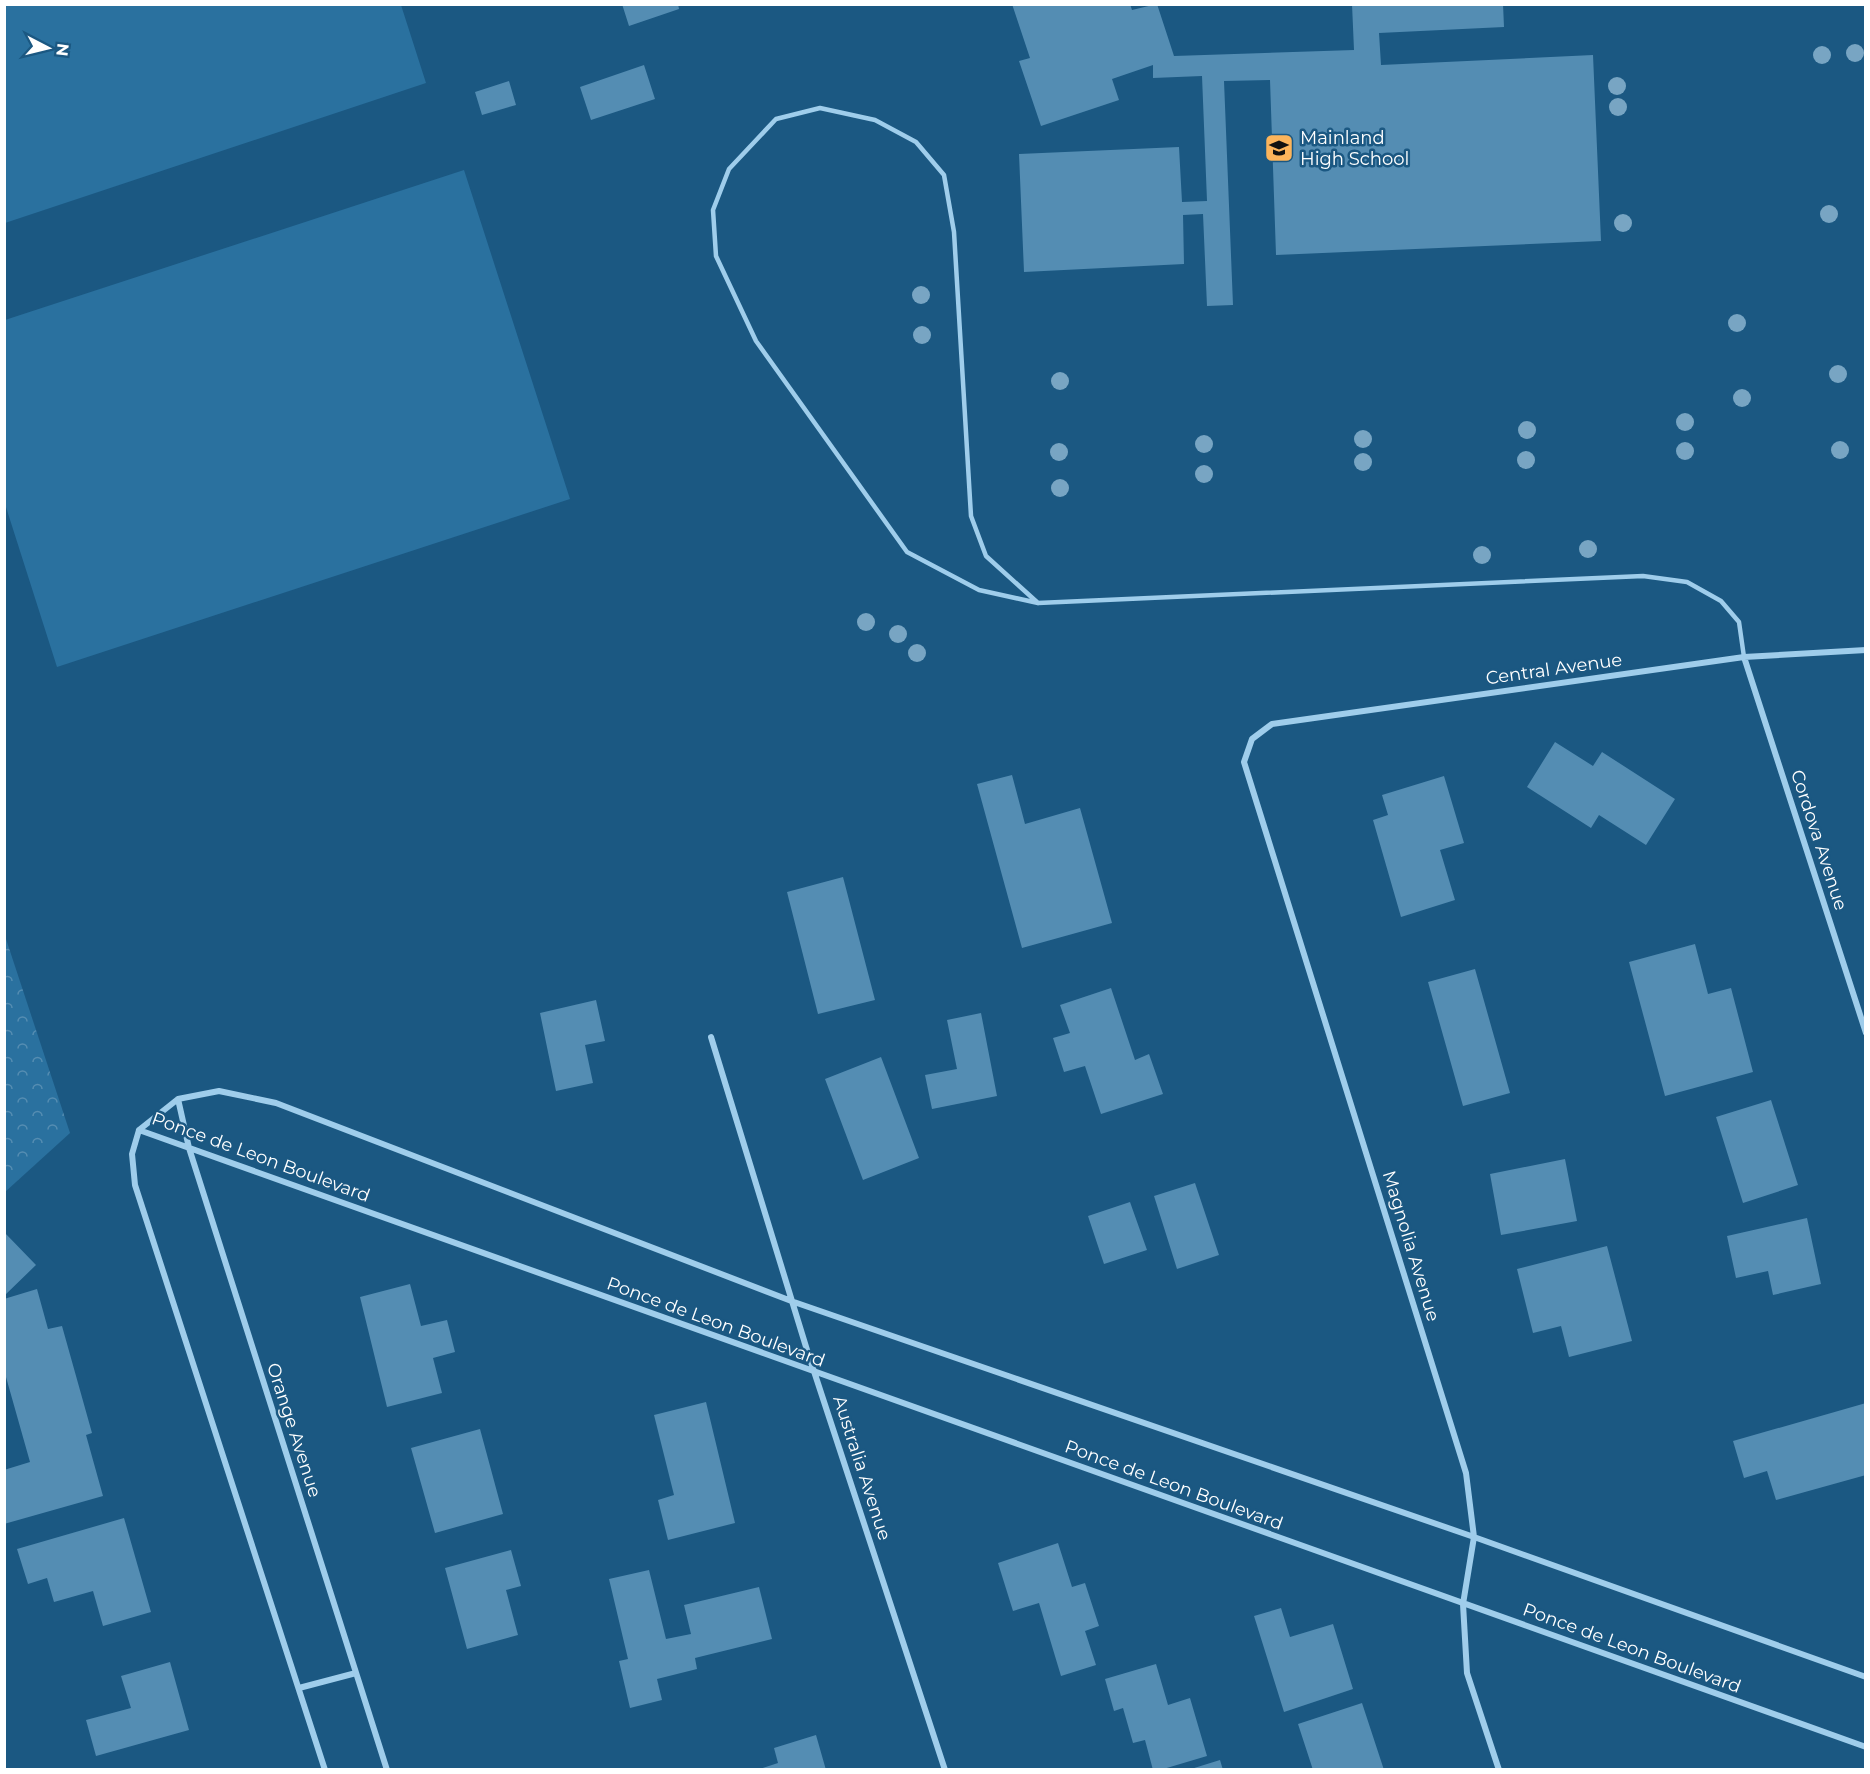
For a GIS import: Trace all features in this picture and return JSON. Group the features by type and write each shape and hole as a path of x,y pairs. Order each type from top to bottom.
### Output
{"street":[{"name":"Central Avenue","path":"1252,739 1272,724 1744,657 1866,650"},
{"name":"Cordova Avenue","path":"1744,657 1866,1033"},
{"name":"Magnolia Avenue","path":"1252,739 1244,762 1466,1473 1474,1538 1463,1604 1467,1673 1499,1770"},
{"name":"Australia Avenue","path":"711,1037 815,1374 945,1770"},
{"name":"Ponce de Leon Boulevard","path":"139,1130 178,1099 219,1091 276,1103 794,1302 1866,1677"},
{"name":"Orange Avenue","path":"178,1099 189,1148 387,1770"},
{"name":"Ponce de Leon Boulevard","path":"139,1130 815,1374 1866,1747"},
{"path":"139,1130 132,1154 135,1185 325,1770"},
{"path":"299,1688 356,1673"}],"lane":[{"path":"1038,603 986,556 970,516 954,232 944,175 915,142 875,120 820,108 776,119 729,169 713,210 716,256 756,341 908,552 979,590 1038,603 1643,576 1687,582 1721,601 1740,622 1744,657"}],"green space":[{"path":"4,5 401,5 426,83 5,223"},
{"path":"464,170 570,499 57,667 5,504 5,320"},
{"path":"5,936 70,1133 4,1192"}],"building":[{"path":"622,4 678,4 679,9 629,26"},
{"name":"Mainland High School","path":"1012,4 1130,4 1132,10 1157,4 1174,56 1354,50 1352,4 1503,4 1504,27 1379,33 1381,65 1593,55 1601,241 1276,255 1270,80 1224,81 1233,305 1207,306 1203,214 1183,215 1184,264 1024,272 1019,154 1179,147 1182,202 1207,201 1202,76 1153,78 1153,65 1112,79 1119,100 1041,126 1019,61 1030,58"},
{"path":"644,65 655,99 591,120 580,87"},
{"path":"509,81 516,105 482,115 475,92"},
{"path":"1555,742 1593,766 1602,752 1675,799 1646,845 1599,815 1591,828 1527,787"},
{"path":"1012,775 1025,824 1080,808 1112,923 1022,948 977,784"},
{"path":"1444,776 1464,843 1440,850 1455,900 1401,917 1373,820 1388,815 1382,795"},
{"path":"843,877 875,1000 818,1014 787,892"},
{"path":"1695,944 1708,994 1731,988 1753,1072 1665,1096 1629,962"},
{"path":"1475,969 1510,1093 1463,1106 1428,982"},
{"path":"1111,988 1135,1060 1149,1054 1163,1094 1101,1114 1085,1066 1064,1072 1053,1038 1070,1033 1060,1005"},
{"path":"596,1000 605,1041 585,1045 593,1083 556,1091 540,1013"},
{"path":"981,1013 997,1096 932,1109 925,1075 957,1069 947,1020"},
{"path":"881,1057 919,1158 863,1180 825,1079"},
{"path":"1771,1100 1798,1185 1743,1203 1716,1117"},
{"path":"1565,1159 1577,1221 1501,1235 1490,1174"},
{"path":"1195,1183 1219,1255 1177,1269 1154,1196"},
{"path":"1130,1202 1147,1250 1104,1264 1088,1216"},
{"path":"1807,1218 1821,1284 1773,1295 1768,1271 1736,1278 1727,1236"},
{"path":"4,1232 36,1265 4,1296"},
{"path":"1607,1246 1632,1341 1569,1357 1561,1326 1533,1333 1517,1269"},
{"path":"410,1284 421,1326 447,1320 455,1352 433,1358 442,1393 387,1407 360,1297"},
{"path":"37,1289 48,1329 62,1326 92,1433 86,1435 103,1496 4,1524 4,1470 30,1462 4,1370 4,1299"},
{"path":"706,1402 735,1523 668,1540 658,1500 674,1495 654,1415"},
{"path":"1866,1403 1866,1475 1776,1500 1767,1471 1744,1478 1733,1441"},
{"path":"480,1429 503,1514 435,1533 411,1448"},
{"path":"124,1518 151,1612 103,1626 93,1591 54,1602 47,1578 28,1584 17,1549"},
{"path":"1058,1543 1072,1587 1085,1583 1099,1626 1085,1631 1096,1665 1061,1676 1039,1603 1013,1611 998,1563"},
{"path":"511,1550 521,1586 506,1590 518,1635 467,1649 445,1568"},
{"path":"649,1570 666,1639 691,1634 684,1605 759,1587 772,1639 695,1658 697,1669 657,1679 662,1700 630,1708 619,1661 628,1659 609,1579"},
{"path":"1281,1608 1290,1637 1333,1624 1353,1689 1284,1712 1254,1616"},
{"path":"170,1662 189,1730 96,1756 86,1720 131,1708 121,1676"},
{"path":"1156,1664 1168,1705 1190,1698 1207,1756 1160,1770 1153,1770 1145,1740 1133,1743 1123,1708 1114,1711 1105,1679"},
{"path":"1362,1703 1384,1770 1313,1770 1298,1724"},
{"path":"816,1735 826,1770 757,1770 778,1763 774,1748"},
{"path":"1220,1760 1223,1770 1191,1770 1191,1769"}],"place":[{"name":"Mainland High School","path":"1279,148"}]}
